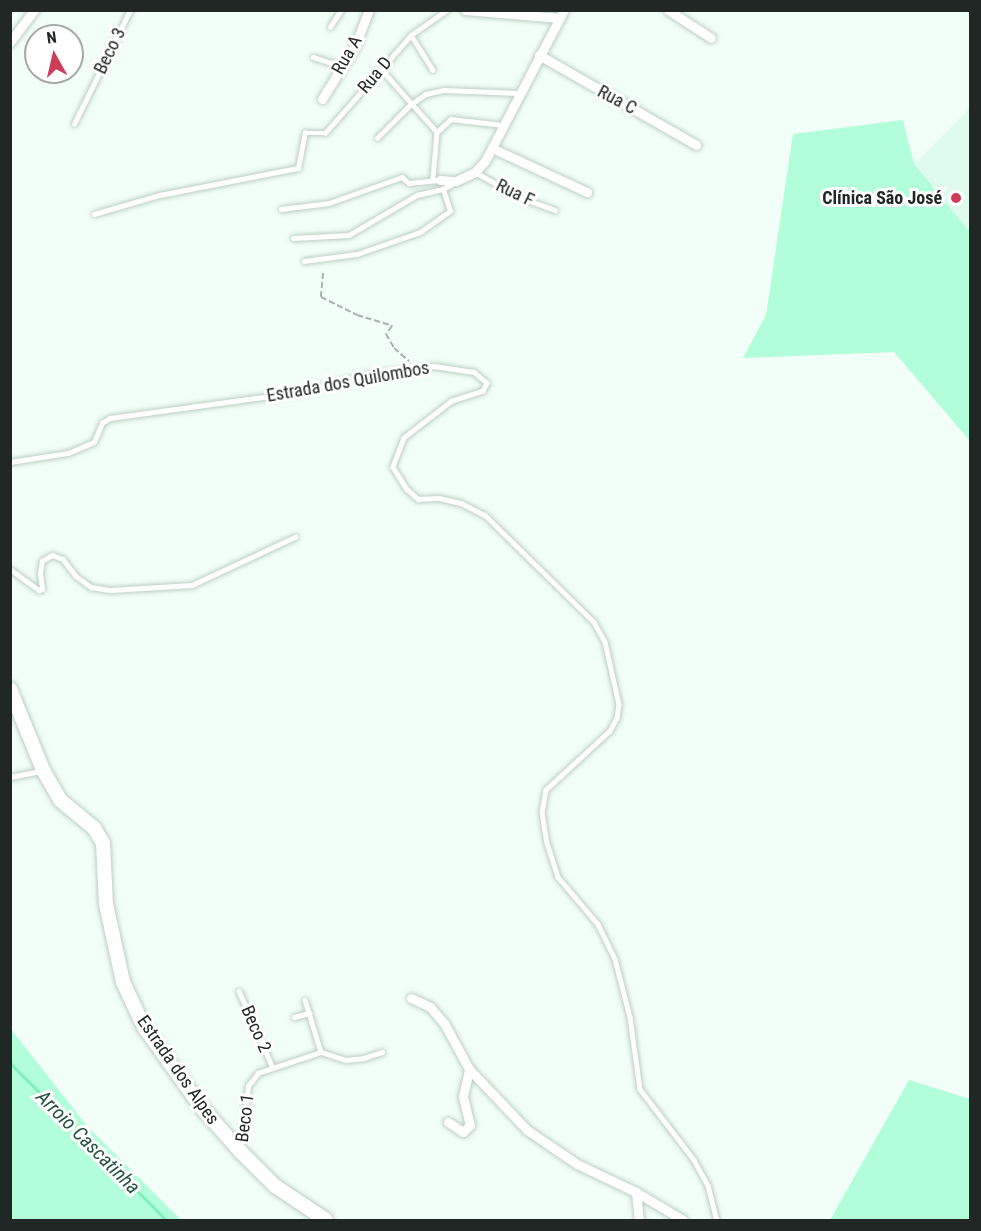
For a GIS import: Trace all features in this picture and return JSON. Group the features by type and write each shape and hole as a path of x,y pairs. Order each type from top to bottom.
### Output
{"street":[{"path":"10,42 34,10"},
{"name":"Rua A","path":"322,99 354,46 369,10"},
{"path":"439,183 456,181 475,172 492,148 562,14 465,10"},
{"path":"669,10 711,38"},
{"name":"Rua C","path":"540,55 696,145"},
{"path":"492,148 587,192"},
{"name":"Estrada dos Alpes","path":"10,689 43,770 60,800 94,828 103,843 106,904 123,982 144,1027 201,1107 240,1151 275,1186 326,1221"},
{"path":"411,998 430,1006 444,1023 469,1069 527,1130 577,1164 636,1192 682,1221"},
{"path":"448,1122 463,1132 470,1125 463,1096 469,1069"},
{"path":"636,1192 639,1221"}],"lane":[{"name":"Beco 3","path":"74,124 130,10"},
{"path":"330,27 341,10"},
{"name":"Rua D","path":"94,214 160,195 298,168 305,134 325,133 411,35 447,10"},
{"path":"411,35 433,70"},
{"path":"313,57 341,66"},
{"path":"304,261 357,254 420,232 450,211 439,183 437,132 382,70"},
{"path":"377,138 411,104 426,94 444,90 519,93"},
{"path":"437,132 452,119 504,125"},
{"name":"Rua F","path":"475,172 522,198 555,210"},
{"path":"281,208 329,203 402,177 409,183 439,183"},
{"path":"293,238 349,235 439,183"},
{"name":"Estrada dos Quilombos","path":"10,462 68,453 94,442 102,423 110,418 299,392 365,375 434,366 474,372 487,382 487,387 452,401 404,438 393,466 407,489 418,499 439,498 461,503 485,515 594,622 605,642 619,704 617,718 610,731 546,790 542,812 547,843 558,877 598,924 615,958 630,1017 640,1089 694,1160 708,1185 717,1221"},
{"path":"10,569 39,590 42,589 42,561 52,555 63,559 76,576 91,587 111,590 192,585 295,537"},
{"path":"10,777 43,770"},
{"name":"Beco 2","path":"239,991 273,1068"},
{"path":"305,1000 321,1052 346,1060 364,1059 382,1052"},
{"path":"294,1017 309,1012"},
{"name":"Beco 1","path":"240,1151 248,1086 258,1073 321,1052"}],"path":[{"path":"323,273 321,297 357,315 392,326 386,334 394,348 415,368"}],"shaded area":[{"name":"Clínica São José","path":"970,108 970,232 914,164"}],"green space":[{"path":"903,120 914,164 970,232 970,441 894,352 743,358 766,315 793,134"},
{"path":"10,1028 87,1126 181,1220 11,1220"},
{"path":"909,1080 970,1099 970,1220 830,1220"}],"waterway":[{"name":"Arroio Cascatinha","path":"10,1063 166,1220"}],"place":[{"name":"Clínica São José","path":"956,198"}]}
